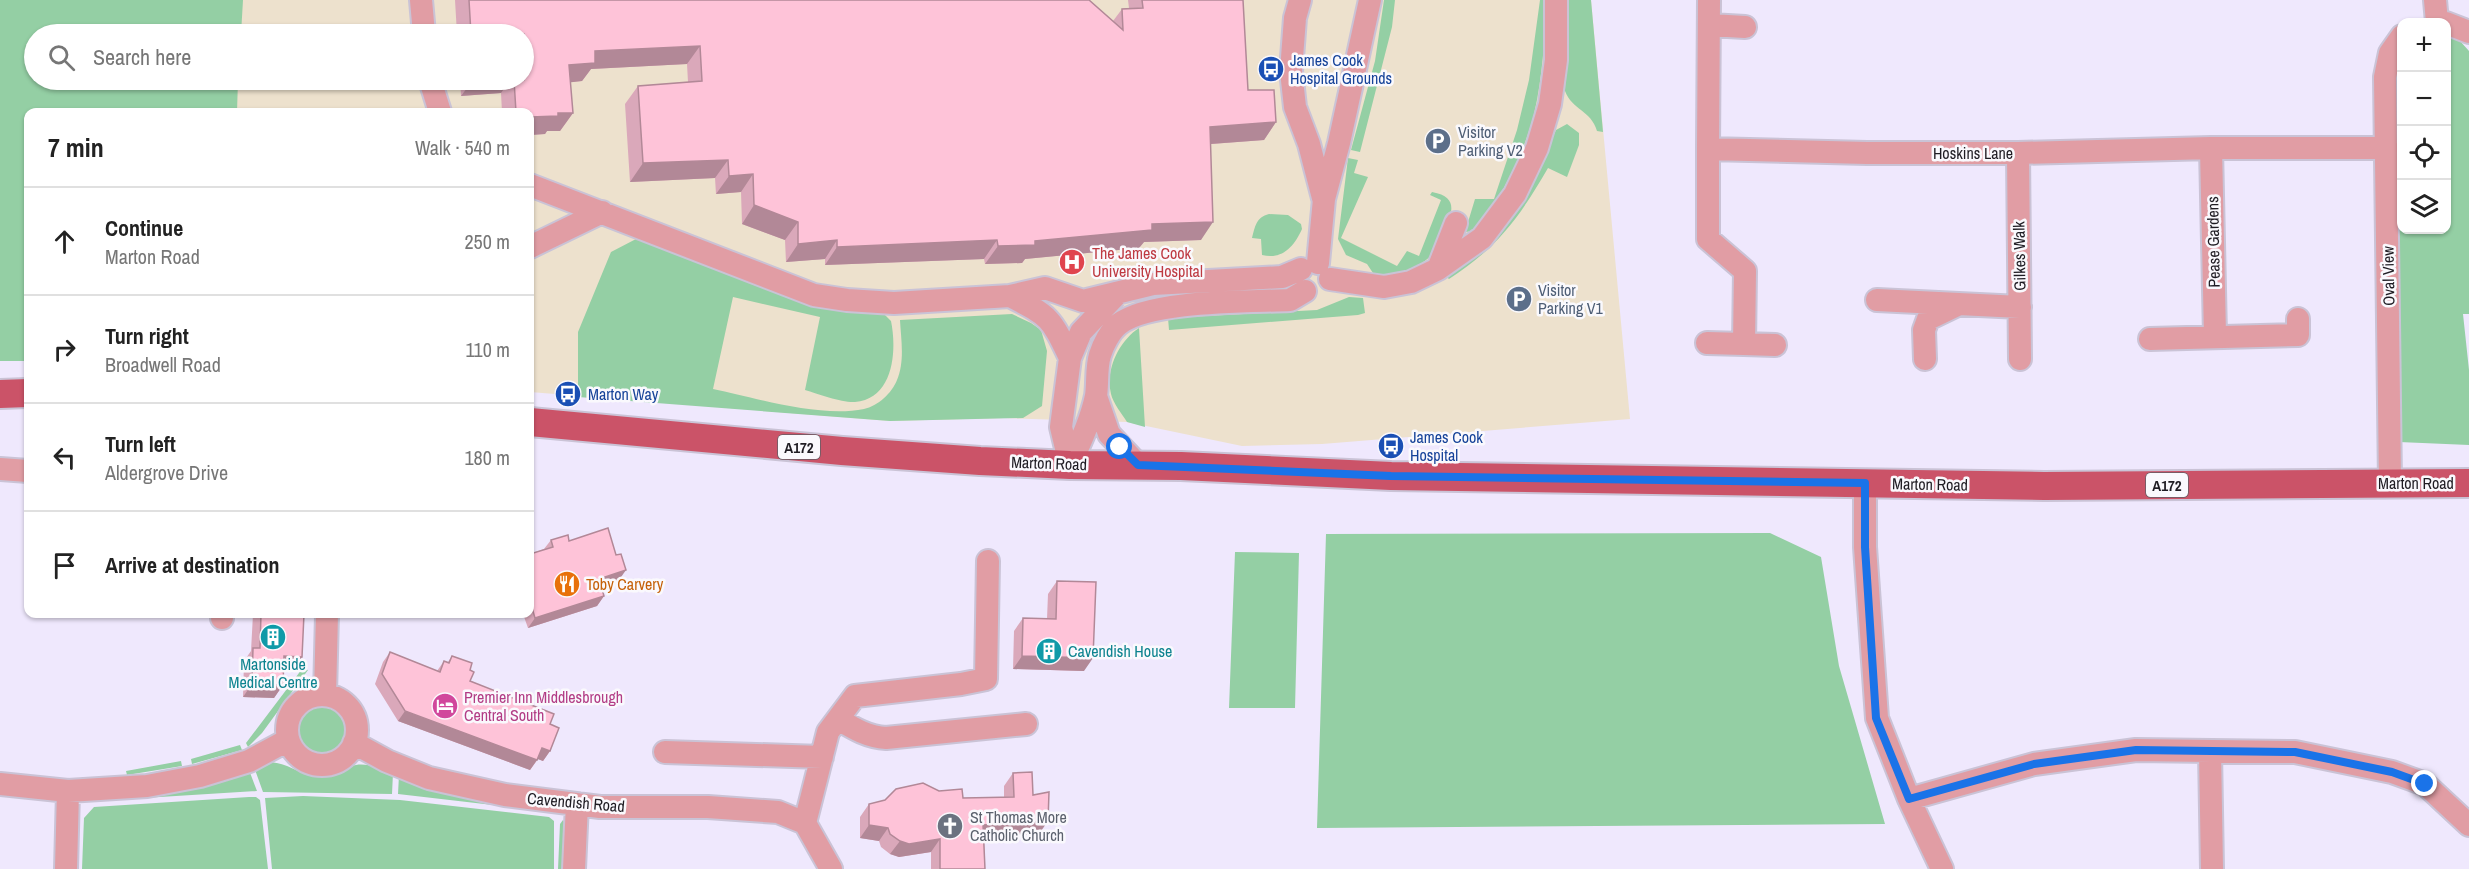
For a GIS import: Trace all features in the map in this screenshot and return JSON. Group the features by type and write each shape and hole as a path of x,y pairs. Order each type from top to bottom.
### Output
{"main road":[{"path":"0,393 24,393"},
{"name":"Marton Road","path":"534,422 842,451 1070,465 1138,465 1403,477 2044,486 2469,483"}],"street":[{"path":"421,0 423,24"},
{"path":"1300,0 1295,18 1292,71 1295,107 1309,144 1324,199"},
{"path":"1070,465 1086,429 1096,396 1099,357 1107,339 1117,325 1155,308 1290,300 1313,276 1324,199 1370,0"},
{"path":"534,186 813,295 847,300 894,303 1010,296 1045,288 1083,301 1153,284 1313,276 1384,287 1411,282 1438,269 1482,238 1515,194 1537,148 1550,104 1556,60 1556,0"},
{"path":"1709,0 1708,239 1745,271 1744,344"},
{"path":"2435,0 2437,18"},
{"path":"1710,25 1745,27"},
{"path":"2451,25 2469,32"},
{"name":"Oval View","path":"2390,483 2385,77 2390,53 2397,43"},
{"path":"433,90 439,108"},
{"name":"Hoskins Lane","path":"1708,148 1867,153 2387,148"},
{"name":"Pease Gardens","path":"2211,148 2215,336"},
{"name":"Gilkes Walk","path":"2018,153 2020,359"},
{"path":"534,245 602,212"},
{"path":"1438,269 1456,223"},
{"path":"1070,465 1061,428 1070,358 1081,332 1120,292"},
{"path":"1010,296 1042,312 1052,322 1070,358"},
{"path":"1877,300 2020,308"},
{"path":"1925,359 1924,330 1928,319 1958,305"},
{"path":"2150,339 2298,335 2298,319"},
{"path":"1707,344 1775,345"},
{"path":"1096,396 1109,434 1138,465"},
{"path":"0,469 24,471"},
{"path":"1865,483 1865,547 1876,718 1909,799 1942,869"},
{"path":"831,869 805,823 828,732 855,696 962,684 986,679 988,561"},
{"path":"325,695 327,618"},
{"path":"313,696 335,697 352,712 356,722 357,733 354,743 349,753 340,760 320,765 309,763 300,758 288,740 286,729 294,708 313,696"},
{"path":"838,719 855,730 875,737 1026,724"},
{"path":"0,784 68,791 147,786 200,776 249,761 288,740"},
{"name":"Cavendish Road","path":"354,743 387,761 429,778 505,795 600,807 708,807 778,812 805,823"},
{"path":"1909,799 2034,764 2136,750 2295,752 2392,772 2425,784 2469,825"},
{"path":"2210,751 2212,869"},
{"path":"665,752 822,757"},
{"path":"66,869 68,791"},
{"path":"574,869 577,804"}],"shaded area":[{"name":"The James Cook University Hospital","path":"199,0 1591,0 1630,419 1322,444 1242,446 1127,422 1004,418 890,421 534,392 534,108 212,108 209,90 534,90 534,24 202,24"}],"green space":[{"path":"0,0 243,0 242,24 24,24 24,90 238,90 237,108 24,108 24,361 0,361"},
{"path":"1384,0 1395,0 1392,27 1360,152 1351,150 1375,61"},
{"path":"1540,0 1548,0 1539,86 1529,130 1518,161 1494,205 1474,231 1465,232 1475,199 1494,199 1517,130 1529,80"},
{"path":"1567,0 1591,0 1603,132 1597,131 1590,119 1572,102 1565,91"},
{"path":"2451,37 2460,41 2469,51 2469,314 2463,314 2469,370 2469,445 2399,442 2395,77 2397,69 2397,234 2451,234"},
{"path":"1567,124 1579,133 1579,145 1567,177 1548,168 1506,231 1481,256 1449,279 1443,274 1532,184 1556,130"},
{"path":"1348,158 1358,160 1354,173 1368,177 1341,238 1397,266 1407,251 1419,256 1441,200 1430,195 1432,192 1441,194 1451,206 1448,224 1437,250 1415,267 1391,276 1375,276 1367,264 1346,255 1338,239"},
{"path":"1269,214 1288,215 1301,224 1302,229 1291,246 1276,256 1262,255 1261,239 1252,238 1259,220"},
{"path":"636,239 806,302 884,314 891,321 893,359 885,383 868,399 855,402 844,401 805,390 820,317 733,297 713,389 808,409 847,411 864,409 884,398 892,390 897,380 902,358 900,320 1012,314 1041,330 1047,351 1042,406 1023,418 890,421 578,397 578,332 611,252"},
{"path":"1349,297 1363,298 1365,313 1169,330 1168,318 1317,310"},
{"path":"1139,328 1145,427 1127,422 1114,401 1110,385 1115,357 1125,340"},
{"path":"1770,533 1821,557 1839,666 1885,824 1317,828 1326,534"},
{"path":"1235,552 1299,553 1295,708 1229,708"},
{"path":"302,669 308,670 262,733 248,747 246,743"},
{"path":"317,703 327,703 341,710 348,729 341,748 327,755 317,755 307,751 300,744 296,734 296,724 300,714 307,707"},
{"path":"240,745 242,750 192,764 191,759"},
{"path":"181,761 182,766 127,775 126,771"},
{"path":"269,762 282,764 315,776 326,775 356,765 375,767 393,773 392,794 263,792 254,767"},
{"path":"249,770 257,791 80,802 80,800"},
{"path":"399,775 554,812 398,794"},
{"path":"303,796 400,800 549,817 554,821 554,869 272,869 265,798"},
{"path":"256,797 260,800 268,869 82,869 84,818 94,807"},
{"path":"563,820 566,826 564,869 558,869 560,824"}],"building":[{"path":"469,0 1089,0 1123,30 1122,9 1143,8 1142,0 1243,0 1248,90 1274,90 1276,122 1210,127 1213,222 1152,224 1152,230 1035,241 1035,245 998,246 997,240 837,247 837,240 798,244 798,222 754,205 753,174 729,176 728,160 643,163 638,86 702,81 700,46 595,51 595,63 569,65 573,113 534,117 534,108 516,108 515,90 534,90 534,24 470,24"},
{"name":"Toby Carvery","path":"608,528 616,555 621,554 626,570 599,579 604,596 535,618 534,553 553,547 551,540 568,535 569,541"},
{"name":"Cavendish House","path":"1057,581 1096,582 1093,658 1022,656 1023,618 1056,619"},
{"name":"Martonside Medical Centre","path":"261,618 304,618 302,657 284,656 283,685 252,684 253,648 260,648"},
{"name":"Premier Inn Middlesbrough Central South","path":"390,652 440,672 444,661 449,663 452,656 472,663 470,670 474,672 470,681 554,714 550,724 559,728 550,751 542,748 537,760 405,711 382,674"},
{"name":"St Thomas More Catholic Church","path":"1032,772 1033,795 1049,792 1048,821 983,825 985,869 940,869 940,839 909,844 890,834 888,828 869,825 869,804 885,800 896,789 923,783 939,791 962,789 963,798 1014,797 1013,773"}],"place":[{"name":"James Cook Hospital Grounds","path":"1271,69"},
{"name":"Visitor Parking V2","path":"1438,141"},
{"name":"The James Cook University Hospital","path":"1072,262"},
{"name":"Visitor Parking V1","path":"1519,299"},
{"name":"Marton Way","path":"568,394"},
{"name":"James Cook Hospital","path":"1391,446"},
{"name":"Toby Carvery","path":"567,584"},
{"name":"Martonside Medical Centre","path":"273,637"},
{"name":"Cavendish House","path":"1049,651"},
{"name":"Premier Inn Middlesbrough Central South","path":"445,706"},
{"name":"St Thomas More Catholic Church","path":"950,826"}],"route":[{"path":"1120,447 1138,465 1391,476 1865,483 1865,547 1876,718 1909,799 2034,764 2136,750 2295,752 2392,772 2425,784"}]}
